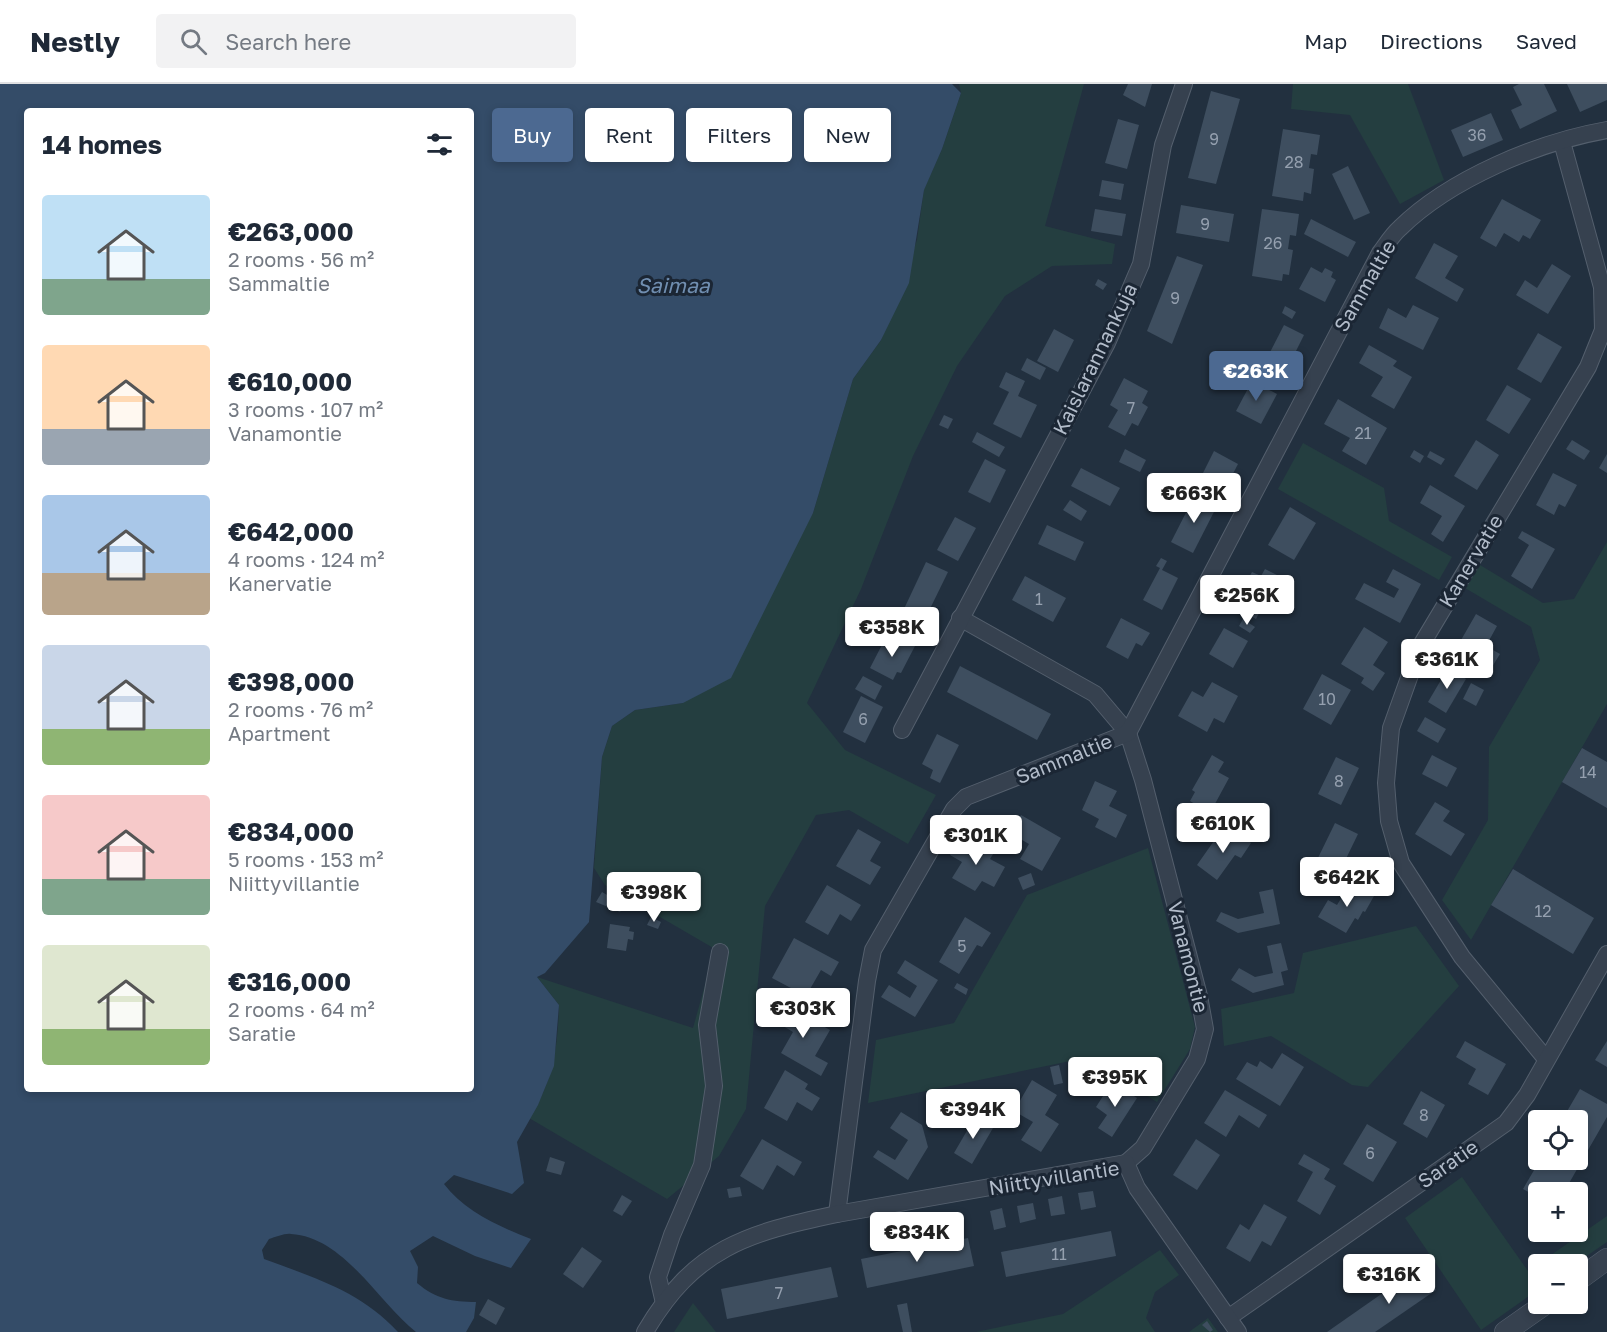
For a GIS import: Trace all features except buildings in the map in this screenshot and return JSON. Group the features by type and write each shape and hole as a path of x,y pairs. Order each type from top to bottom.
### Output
{"street":[{"name":"Kaislarannankuja","path":"902,730 1107,343 1141,264 1163,145 1184,84"},
{"name":"Sammaltie","path":"837,1214 873,950 954,809 966,797 1128,733 1380,253 1398,229 1447,192 1527,153 1607,130"},
{"name":"Kanervatie","path":"1546,1059 1462,957 1401,863 1389,821 1386,783 1391,728 1420,647 1588,367 1603,330 1602,287 1562,142"},
{"path":"960,618 1095,694 1128,733"},
{"name":"Vanamontie","path":"1126,1164 1143,1148 1197,1059 1205,1029 1199,996 1128,733"},
{"path":"664,1303 658,1277 702,1165 714,1086 707,1025 720,952"},
{"name":"Saratie","path":"1233,1325 1506,1123 1527,1095 1607,954"},
{"name":"Niittyvillantie","path":"645,1332 664,1303 704,1261 728,1246 791,1224 837,1214 1126,1164 1137,1188 1233,1325"},
{"path":"1588,1273 1607,1259"},
{"path":"1505,1332 1531,1314"}],"green space":[{"path":"959,84 1084,84 1045,226 1115,244 1112,264 1052,266 1005,296 957,366 913,456 861,589 807,703 845,750 936,795 908,844 849,810 816,815 765,906 746,1109 719,1156 667,1199 529,1118 544,1091 553,1064 559,1005 537,977 693,1028 715,949 605,885 594,868 602,757 612,726 635,710 683,703 813,513 853,379 881,340 917,240 924,189 942,149 961,93"},
{"path":"1293,84 1408,84 1444,180 1400,204 1350,115 1291,109"},
{"path":"1303,443 1384,488 1389,521 1452,557 1439,580 1278,489"},
{"path":"1607,542 1607,704 1471,940 1442,900 1488,820 1489,747 1540,660 1531,627 1465,588 1480,565 1543,603 1574,599"},
{"path":"1148,848 1195,1027 1190,1049 1157,1102 1085,1058 868,1103 876,1040 954,1023 1027,895"},
{"path":"1416,926 1459,986 1368,1087 1352,1085 1271,1036 1224,1046 1221,1009 1294,993 1303,953"},
{"path":"1462,1177 1528,1271 1528,1297 1481,1330 1405,1218"},
{"path":"1607,1216 1607,1242 1588,1255 1552,1254 1570,1242 1588,1242 1588,1229"},
{"path":"1160,1250 1179,1275 1155,1292 1146,1318 1155,1332 976,1332 1063,1314"},
{"path":"693,1303 716,1332 674,1332"},
{"path":"1208,1318 1218,1332 1189,1332"}],"water":[{"name":"Saimaa","path":"0,84 952,84 961,93 942,149 924,190 909,283 881,340 853,379 813,513 731,678 683,703 635,710 612,726 602,757 589,922 545,973 537,977 559,1005 554,1066 538,1105 517,1142 524,1183 512,1194 454,1175 444,1184 452,1194 472,1210 531,1239 511,1268 475,1256 433,1236 410,1251 418,1267 417,1283 431,1293 445,1298 476,1302 474,1318 466,1332 416,1332 402,1320 360,1273 328,1246 310,1238 283,1235 269,1239 262,1250 264,1259 336,1287 383,1318 398,1332 0,1332"}]}
